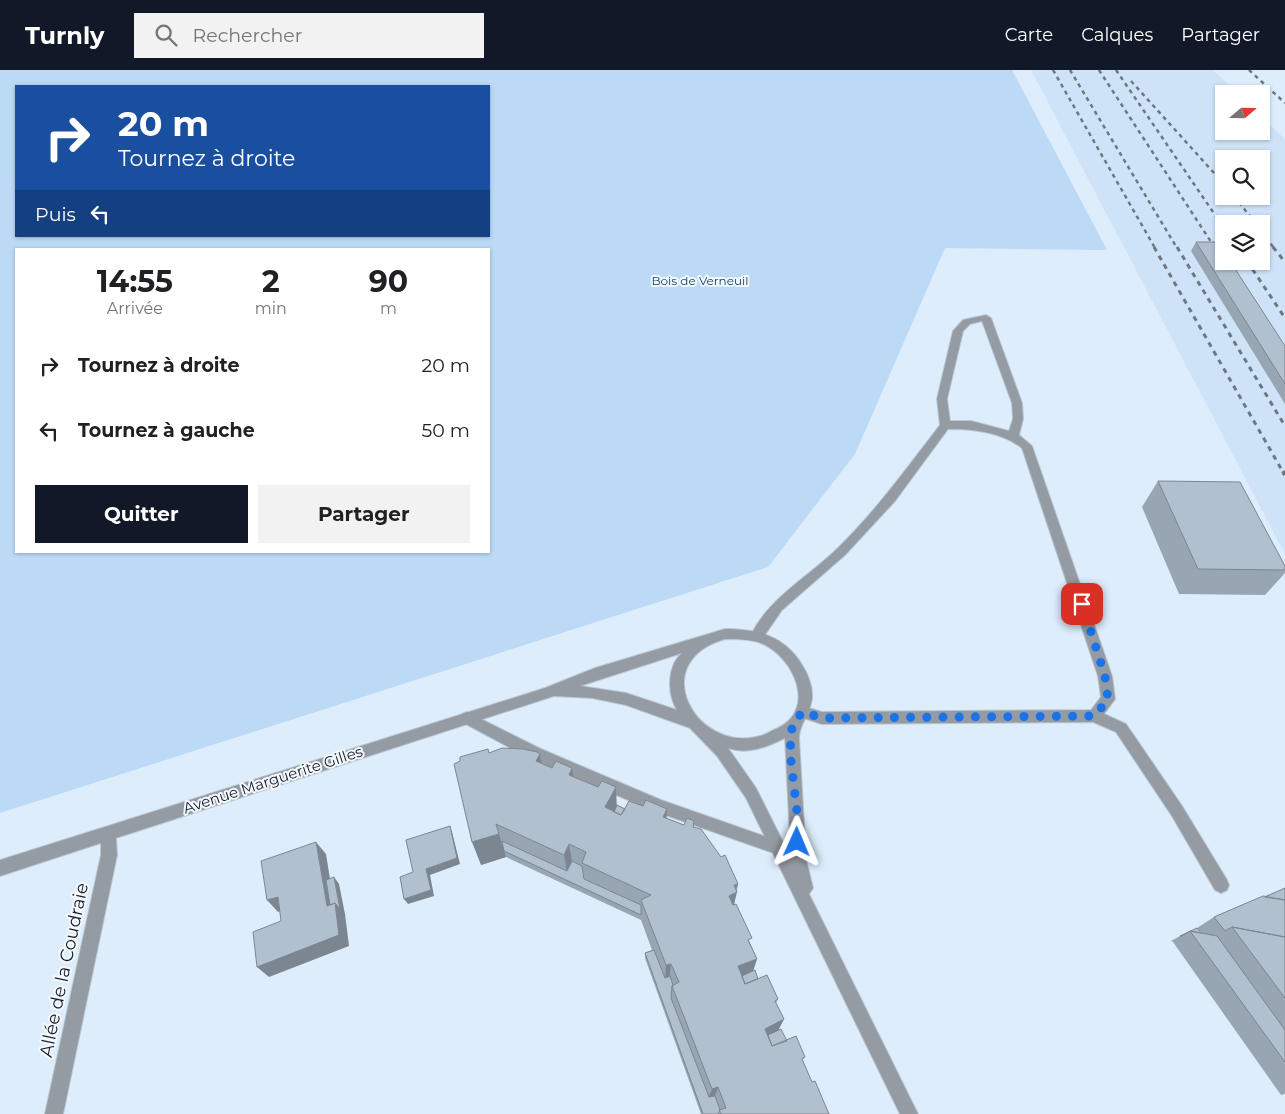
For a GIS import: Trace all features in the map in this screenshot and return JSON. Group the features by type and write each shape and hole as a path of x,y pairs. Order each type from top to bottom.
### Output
{"street":[{"path":"757,635 778,606 841,552 891,498 946,425 942,399 958,331 962,323 969,320 986,318 1017,403 1018,419 1012,436"},
{"path":"946,425 970,425 1012,436 1026,446 1058,533 1105,676 1108,700 1094,716"},
{"path":"704,733 721,741 740,745 758,744 776,738 792,727 802,712 806,692 801,673 790,656 774,643 757,635 725,634 704,642 686,656 677,680 677,692 681,708 691,722 722,751 747,786 909,1114"},
{"name":"Avenue Marguerite Gilles","path":"0,868 547,693 595,674 704,642"},
{"name":"Avenue Marguerite Gilles","path":"547,693 572,691 600,694 664,710 691,722"},
{"path":"802,712 822,718 1094,716 1121,728 1177,811 1221,885"},
{"path":"467,718 536,754 650,802 779,848"},
{"path":"792,727 790,752 796,795 797,842 802,877 822,935"},
{"name":"Allée de la Coudraie","path":"54,1114 109,855 108,833"}],"shaded area":[{"path":"1031,70 1213,70 1229,85 1215,85 1215,140 1270,140 1270,125 1285,139 1285,554"}],"green space":[{"name":"Bois de Verneuil","path":"0,70 1012,70 1107,250 945,248 855,454 768,567 0,813"}],"building":[{"path":"1196,242 1215,242 1215,270 1236,270 1285,346 1285,384"},
{"path":"1158,481 1240,482 1285,566 1285,570 1198,569"},
{"path":"502,748 537,752 540,754 536,761 552,768 556,761 572,768 569,775 598,787 602,781 616,787 605,807 621,815 629,801 643,806 646,800 667,809 663,817 684,825 687,818 694,821 693,827 701,829 721,857 725,855 738,884 734,885 737,892 729,896 733,905 736,904 752,938 748,940 757,959 738,966 745,984 767,975 778,999 775,1001 784,1019 765,1029 772,1046 796,1036 805,1057 802,1059 812,1082 815,1081 829,1114 721,1114 719,1110 726,1108 718,1087 712,1089 672,986 679,982 671,964 666,965 641,900 651,895 582,863 586,852 569,844 564,855 496,824 499,834 472,842 454,764 460,761 460,757 488,749 489,753"},
{"path":"617,805 625,809 621,815 614,812"},
{"path":"450,826 457,858 426,869 431,890 404,899 400,877 413,872 406,840"},
{"path":"502,841 567,871 572,861 582,866 584,879 641,905 641,915 504,851"},
{"path":"316,842 327,906 335,903 339,935 257,967 253,932 281,921 278,897 267,900 261,861"},
{"path":"334,877 340,909 335,903 330,905 326,880"},
{"path":"1285,888 1285,900 1265,897"},
{"path":"1263,896 1285,900 1285,937 1232,927 1225,931 1214,917"},
{"path":"1232,927 1285,937 1285,998"},
{"path":"1197,928 1201,933 1190,931"},
{"path":"1190,931 1217,936 1285,1030 1285,1062"},
{"path":"654,950 665,978 670,976 673,985 671,998 709,1097 715,1096 720,1110 718,1114 703,1114 645,953"},
{"path":"755,970 758,979 745,984 742,976"},
{"path":"781,1029 787,1041 772,1046 768,1035"}],"railway":[{"path":"1053,70 1155,248"},
{"path":"1070,70 1177,248"},
{"path":"1099,70 1215,248"},
{"path":"1116,70 1215,215"},
{"path":"1249,70 1285,103"},
{"path":"1131,81 1215,174"},
{"path":"1241,205 1249,215"},
{"path":"1270,243 1274,248"},
{"path":"1154,247 1283,472"},
{"path":"1177,247 1285,426"},
{"path":"1273,247 1285,262"},
{"path":"1253,270 1285,318"},
{"path":"1283,471 1285,475"}],"route":[{"path":"797,842 797,812 790,752 792,727 802,712 822,718 866,716 1094,716 1108,700 1105,676 1082,604"}]}
